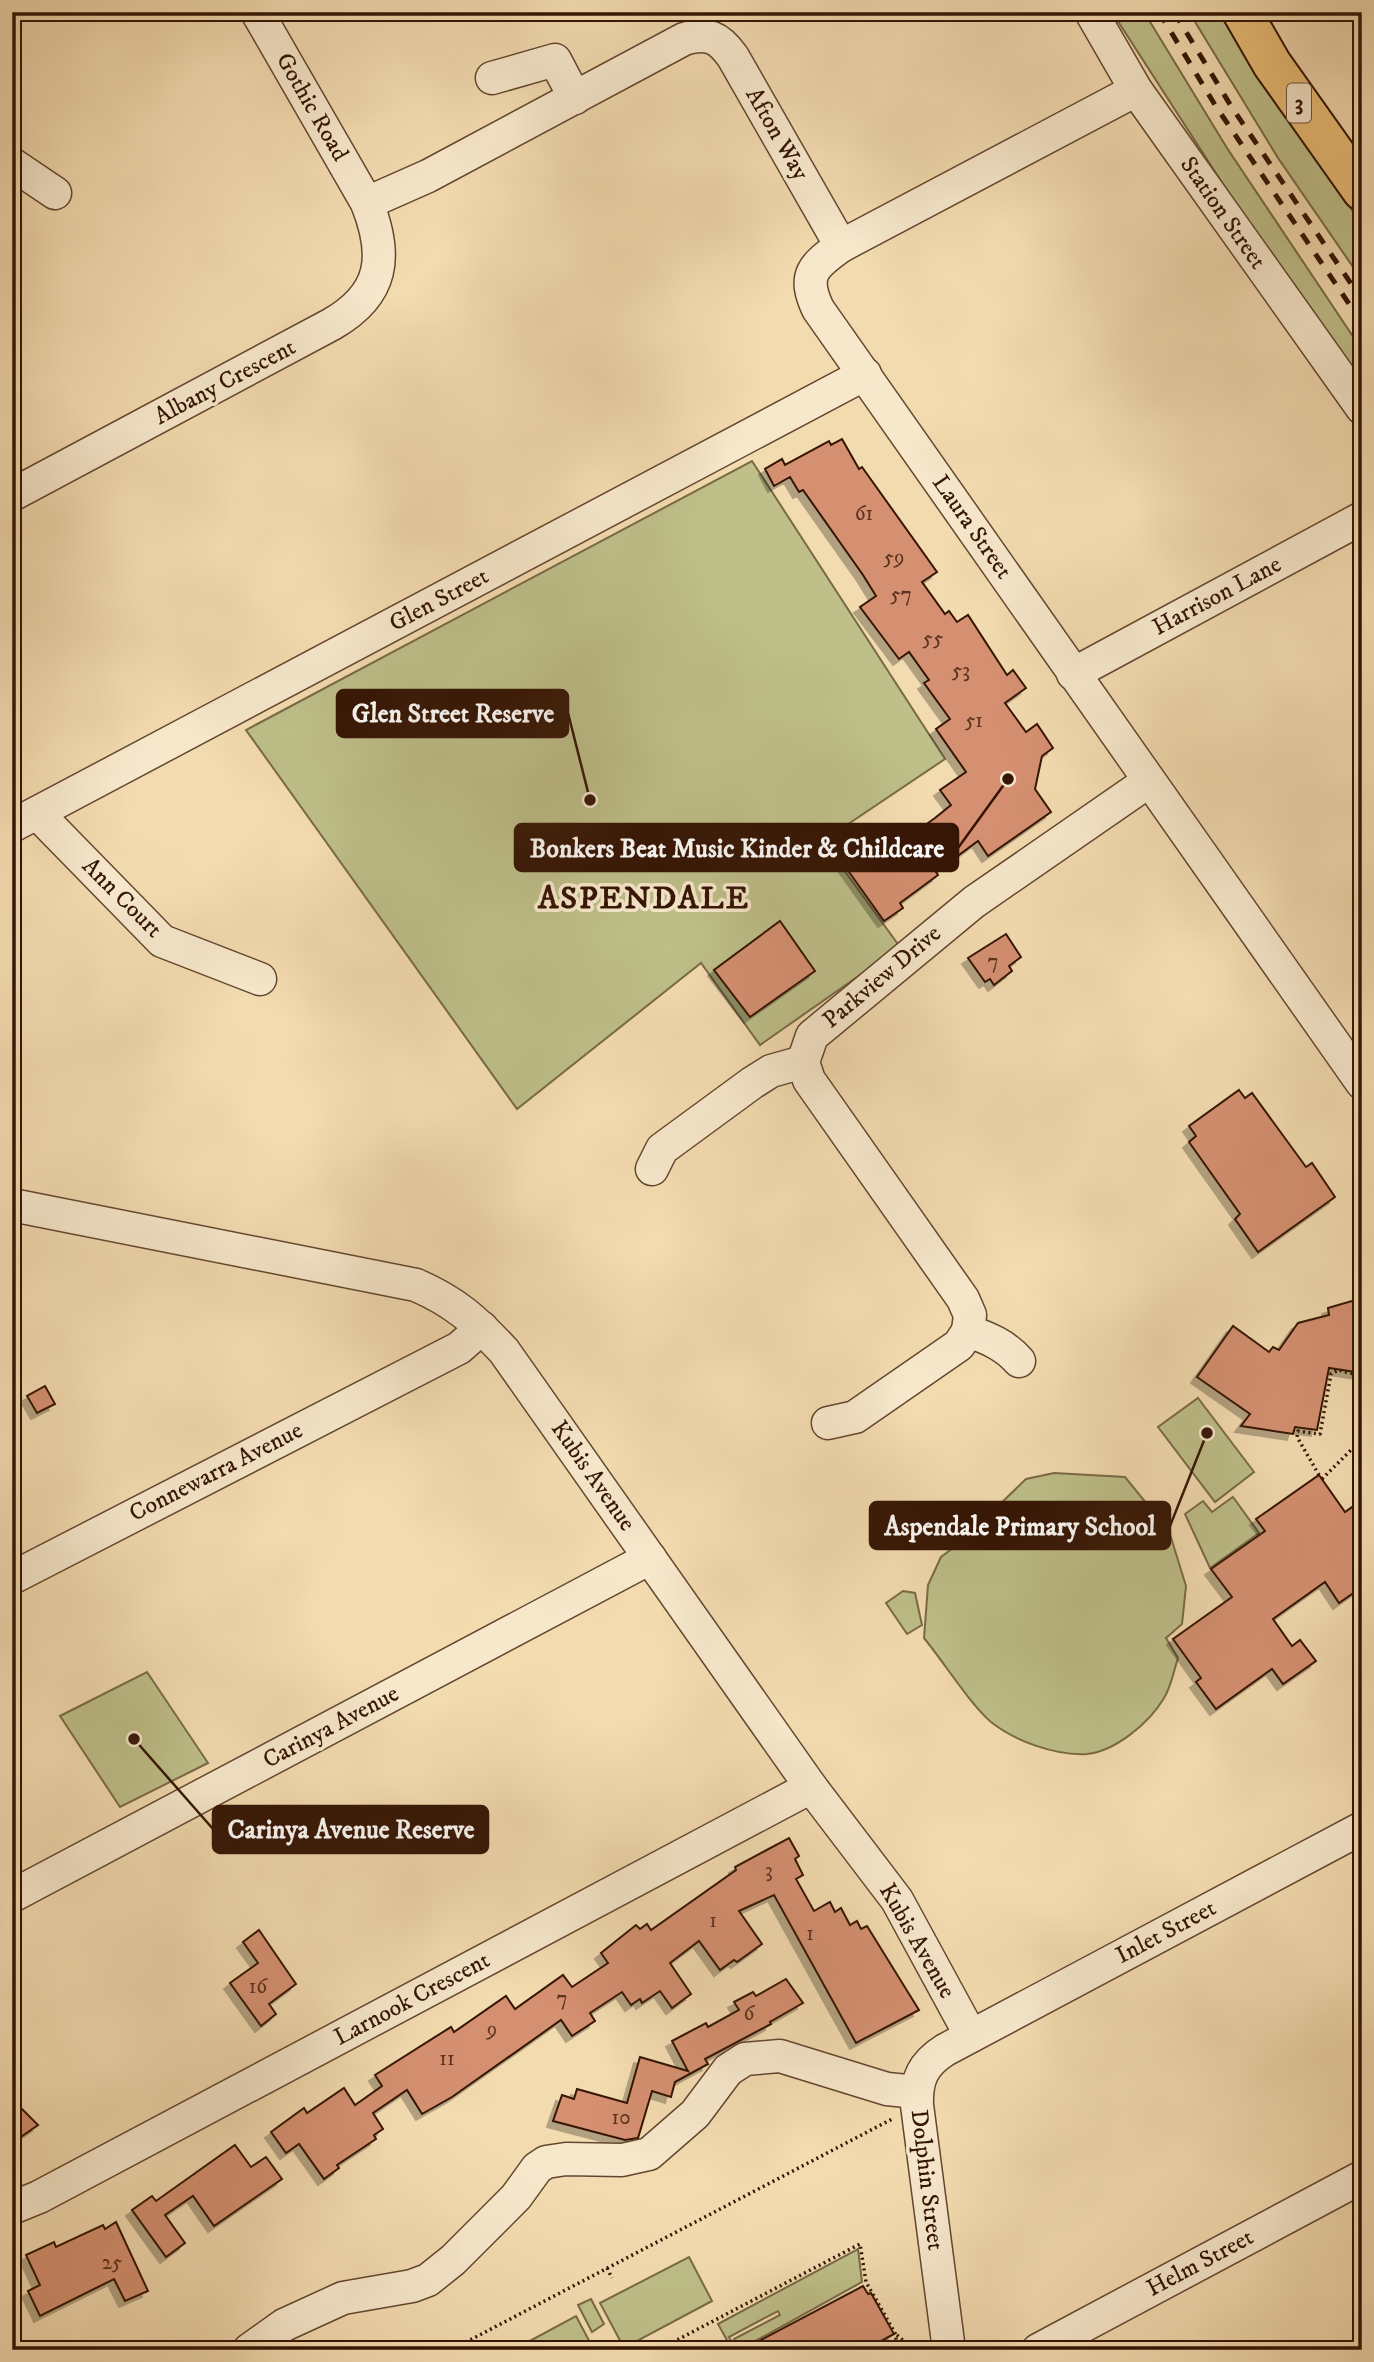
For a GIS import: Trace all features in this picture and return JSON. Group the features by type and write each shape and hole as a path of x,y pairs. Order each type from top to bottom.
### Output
{"highway":[{"name":"3","path":"1246,14 1272,64 1356,170"}],"street":[{"name":"Gothic Road","path":"257,12 371,213"},
{"name":"Station Street","path":"1091,12 1136,90 1362,408"},
{"name":"Afton Way","path":"575,98 684,39 703,34 722,42 841,246"},
{"path":"371,213 428,177 575,98 555,60 492,78"},
{"name":"Laura Street","path":"1136,90 841,246 819,262 810,279 810,292 1149,781 1351,1045 1362,1083"},
{"path":"12,164 55,193"},
{"name":"Albany Crescent","path":"12,495 355,311 370,293 378,272 380,252 371,213"},
{"name":"Glen Street","path":"25,819 865,374"},
{"name":"Harrison Lane","path":"1073,674 1362,518"},
{"name":"Parkview Drive","path":"803,1062 812,1036 974,902 1149,781"},
{"name":"Ann Court","path":"25,819 162,941 260,979"},
{"path":"652,1169 663,1149 752,1083 771,1071 803,1062 809,1080 962,1299 970,1315 968,1331 959,1345 855,1417 828,1423"},
{"name":"Kubis Avenue","path":"12,1205 416,1285 456,1306 482,1328 504,1351 811,1787 897,1900 971,2036"},
{"name":"Connewarra Avenue","path":"421,1366 444,1338 456,1306"},
{"name":"Connewarra Avenue","path":"12,1578 459,1348 482,1328"},
{"path":"968,1331 991,1339 1011,1352 1019,1362"},
{"name":"Carinya Avenue","path":"12,1896 650,1558"},
{"name":"Larnook Crescent","path":"12,2208 38,2197 811,1787"},
{"name":"Inlet Street","path":"971,2036 1362,1828"},
{"path":"249,2350 284,2325 343,2298 412,2286 428,2280 453,2260 516,2197 537,2168 546,2162 630,2159 655,2150 695,2114 728,2070 739,2062 773,2054 858,2078 887,2090 919,2089 937,2055 971,2036"},
{"name":"Dolphin Street","path":"919,2089 949,2350"},
{"name":"Helm Street","path":"1038,2350 1362,2177"}],"path":[{"path":"1362,1376 1338,1370 1331,1374 1320,1434 1298,1431 1297,1437 1320,1477 1362,1439"},
{"path":"451,2350 607,2268 919,2089"},
{"path":"658,2350 860,2244 866,2282 895,2333 914,2350"},
{"path":"607,2268 612,2278"},
{"path":"895,2333 898,2350"}],"green space":[{"path":"1112,12 1144,12 1227,148 1362,350 1362,390 1279,271"},
{"path":"1189,12 1218,12 1362,225 1362,280 1278,158"},
{"path":"752,461 945,759 823,841 900,947 760,1045 701,963 517,1109 246,730"},
{"path":"1198,1398 1254,1472 1215,1502 1158,1427"},
{"path":"1054,1473 1125,1477 1169,1531 1186,1586 1182,1624 1166,1638 1178,1658 1164,1698 1131,1734 1098,1752 1087,1754 1062,1753 1036,1746 991,1722 924,1638 928,1585 941,1557 961,1542 1026,1479"},
{"path":"1233,1497 1259,1533 1210,1568 1185,1514 1203,1501 1212,1512"},
{"path":"903,1591 915,1593 922,1625 907,1634 886,1603"},
{"path":"147,1672 208,1763 120,1807 60,1716"},
{"path":"858,2249 862,2282 739,2350 736,2350 739,2348 734,2339 780,2315 778,2311 729,2337 731,2341 728,2342 718,2324"},
{"path":"689,2257 712,2301 624,2348 600,2303"},
{"path":"591,2299 604,2324 592,2332 578,2305"},
{"path":"576,2316 594,2350 513,2350"}],"building":[{"path":"842,439 859,469 862,467 937,572 922,582 945,614 949,611 957,622 968,615 1007,675 1013,670 1026,688 1005,703 1026,732 1037,724 1053,748 1042,756 1035,789 1051,812 988,856 978,841 936,872 938,875 900,903 903,908 884,921 844,865 873,844 882,856 935,818 951,805 940,790 966,772 936,729 950,719 924,683 929,680 909,652 899,659 860,607 876,596 863,575 803,490 799,492 790,477 774,486 765,469 782,459 785,465 829,441 831,445"},
{"path":"780,921 815,971 750,1017 714,970"},
{"path":"1006,934 1021,957 1009,966 1012,971 994,985 990,979 985,982 968,958"},
{"path":"1239,1090 1245,1098 1252,1093 1306,1167 1312,1163 1335,1197 1258,1252 1235,1219 1240,1214 1189,1142 1196,1136 1189,1126"},
{"path":"1362,1298 1362,1373 1329,1368 1317,1430 1295,1427 1293,1434 1241,1426 1250,1414 1197,1377 1233,1326 1269,1352 1273,1347 1279,1350 1298,1323 1329,1315 1328,1308"},
{"path":"45,1386 55,1404 37,1413 27,1396"},
{"path":"1319,1475 1345,1512 1362,1500 1362,1587 1339,1603 1325,1582 1273,1619 1292,1646 1300,1640 1316,1661 1283,1684 1272,1669 1216,1709 1196,1682 1201,1678 1173,1639 1232,1597 1211,1569 1265,1531 1256,1519"},
{"path":"789,1838 799,1856 795,1859 803,1875 796,1879 814,1911 830,1902 835,1912 841,1908 850,1925 857,1921 861,1929 867,1926 919,2010 856,2043 774,1895 739,1911 762,1944 737,1962 734,1960 720,1970 699,1941 670,1963 691,1994 672,2008 660,1991 642,2003 640,1999 631,2005 622,1992 590,2013 595,2021 572,2036 561,2020 452,2097 422,2114 407,2090 373,2113 383,2129 374,2135 376,2139 337,2165 339,2168 324,2179 299,2144 286,2153 271,2132 304,2108 307,2113 344,2088 355,2105 382,2086 375,2075 451,2027 454,2032 506,1996 515,2009 563,1975 572,1987 608,1963 601,1953 636,1925 640,1929 647,1924 651,1930 736,1870 735,1867"},
{"path":"259,1930 296,1984 269,2004 276,2014 261,2026 230,1983 258,1963 243,1942"},
{"path":"786,1979 803,2003 770,2022 771,2024 705,2059 708,2064 675,2082 671,2097 652,2091 638,2138 625,2140 553,2121 562,2095 574,2099 577,2089 627,2103 640,2057 688,2071 672,2041 706,2023 708,2027 739,2010 734,2002 753,1992 756,1996"},
{"path":"12,2099 38,2125 12,2143"},
{"path":"235,2145 251,2167 266,2157 282,2179 214,2226 193,2196 165,2215 185,2243 166,2257 132,2210 152,2196 156,2201"},
{"path":"116,2222 148,2291 125,2301 114,2279 40,2316 28,2291 40,2285 26,2255 54,2242 56,2247 103,2225 105,2229"},
{"path":"863,2286 868,2294 871,2293 894,2334 865,2350 742,2350"}],"railway":[{"path":"1159,12 1215,105 1362,323"},
{"path":"1174,12 1231,106 1362,300"}],"place":[{"name":"Bonkers Beat Music Kinder & Childcare","path":"1008,779"},
{"name":"Glen Street Reserve","path":"590,800"},
{"name":"Aspendale Primary School","path":"1207,1433"},
{"name":"Carinya Avenue Reserve","path":"134,1739"}],"district":[{"name":"ASPENDALE","path":"644,899"}]}
